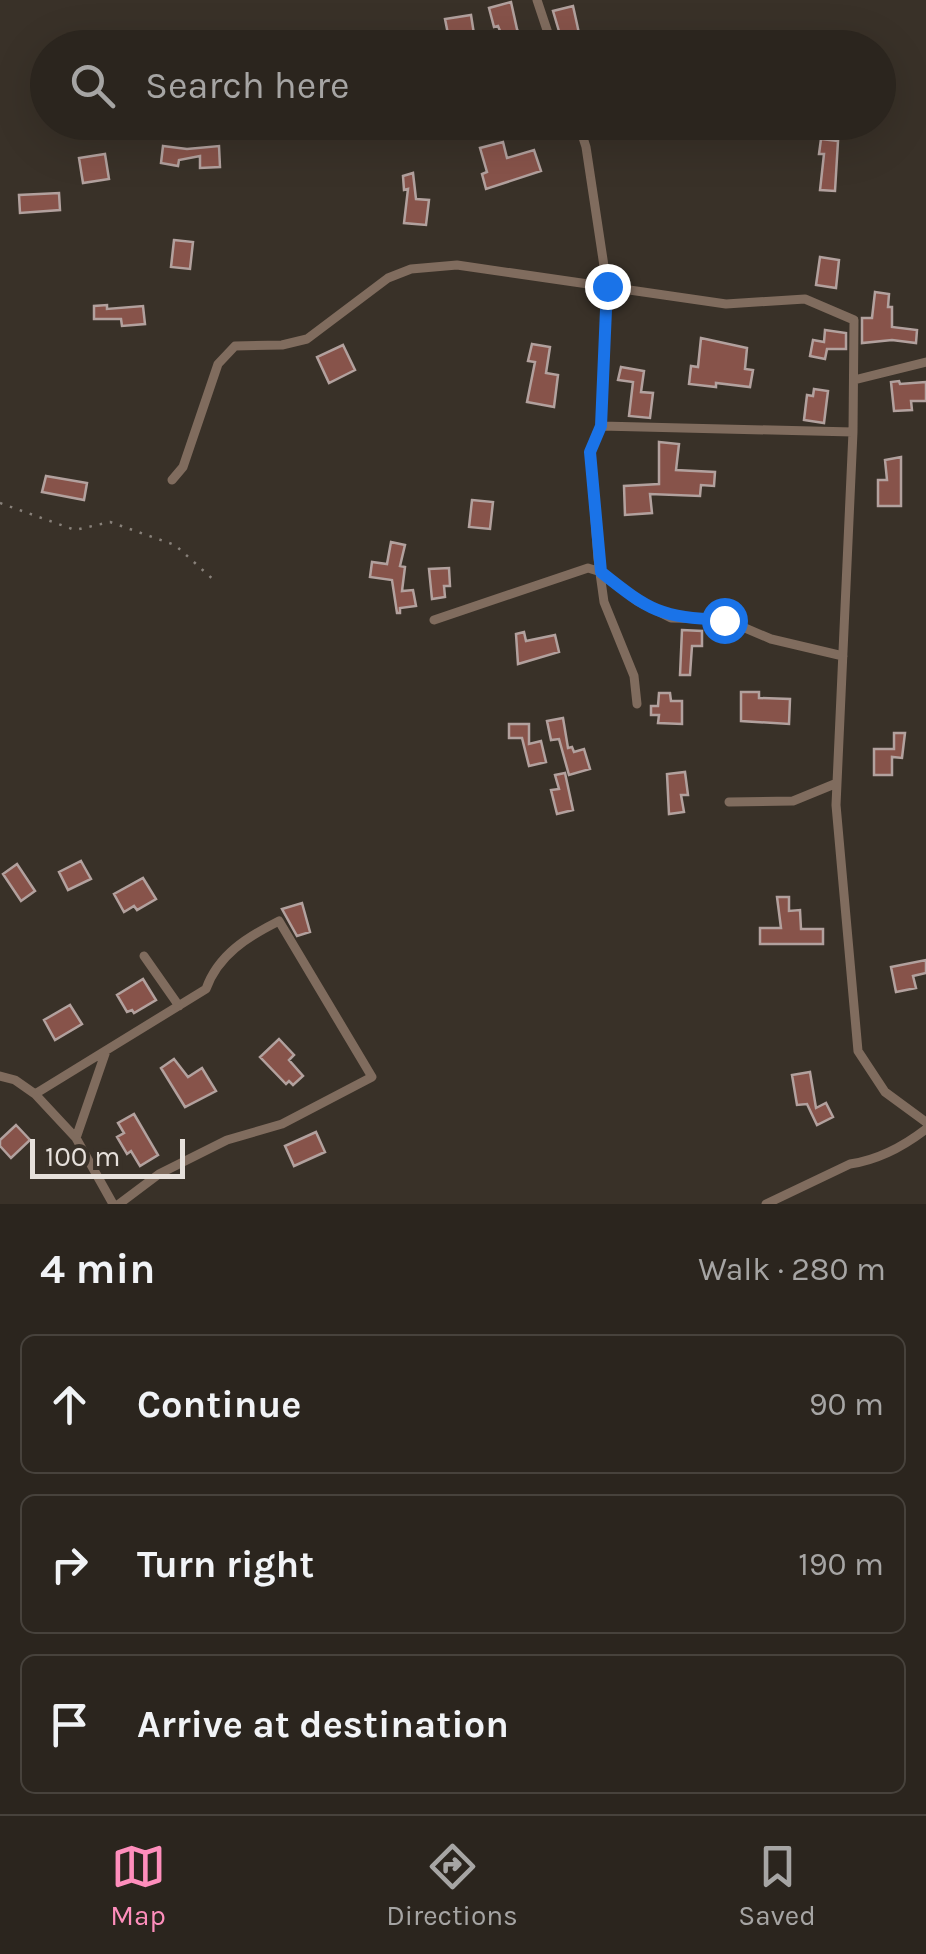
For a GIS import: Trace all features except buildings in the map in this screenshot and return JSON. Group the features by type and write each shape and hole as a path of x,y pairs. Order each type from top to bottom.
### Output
{"street":[{"path":"537,0 548,30"},
{"path":"584,140 607,286 601,426 590,452 601,572 604,602 634,676 637,704"},
{"path":"172,480 182,467 225,353 235,346 282,345 306,339 388,278 411,268 456,265 726,304 806,299 854,320 853,432 836,805 858,1052 885,1092 926,1125 908,1142 850,1164 766,1204"},
{"path":"854,380 926,362"},
{"path":"601,426 853,432"},
{"path":"434,620 588,568 601,572 638,601 671,618 724,620 771,639 843,656"},
{"path":"729,802 793,801 837,784"},
{"path":"0,1076 15,1080 35,1094 76,1138 116,1204 159,1174 227,1140 282,1124 372,1077 280,922 251,935 214,968 206,989 35,1094"},
{"path":"144,956 179,1006"},
{"path":"76,1138 107,1050"}],"path":[{"path":"0,504 75,530 110,522 175,544 216,582"}],"route":[{"path":"607,286 601,426 590,452 601,572 638,601 671,618 724,620"}]}
